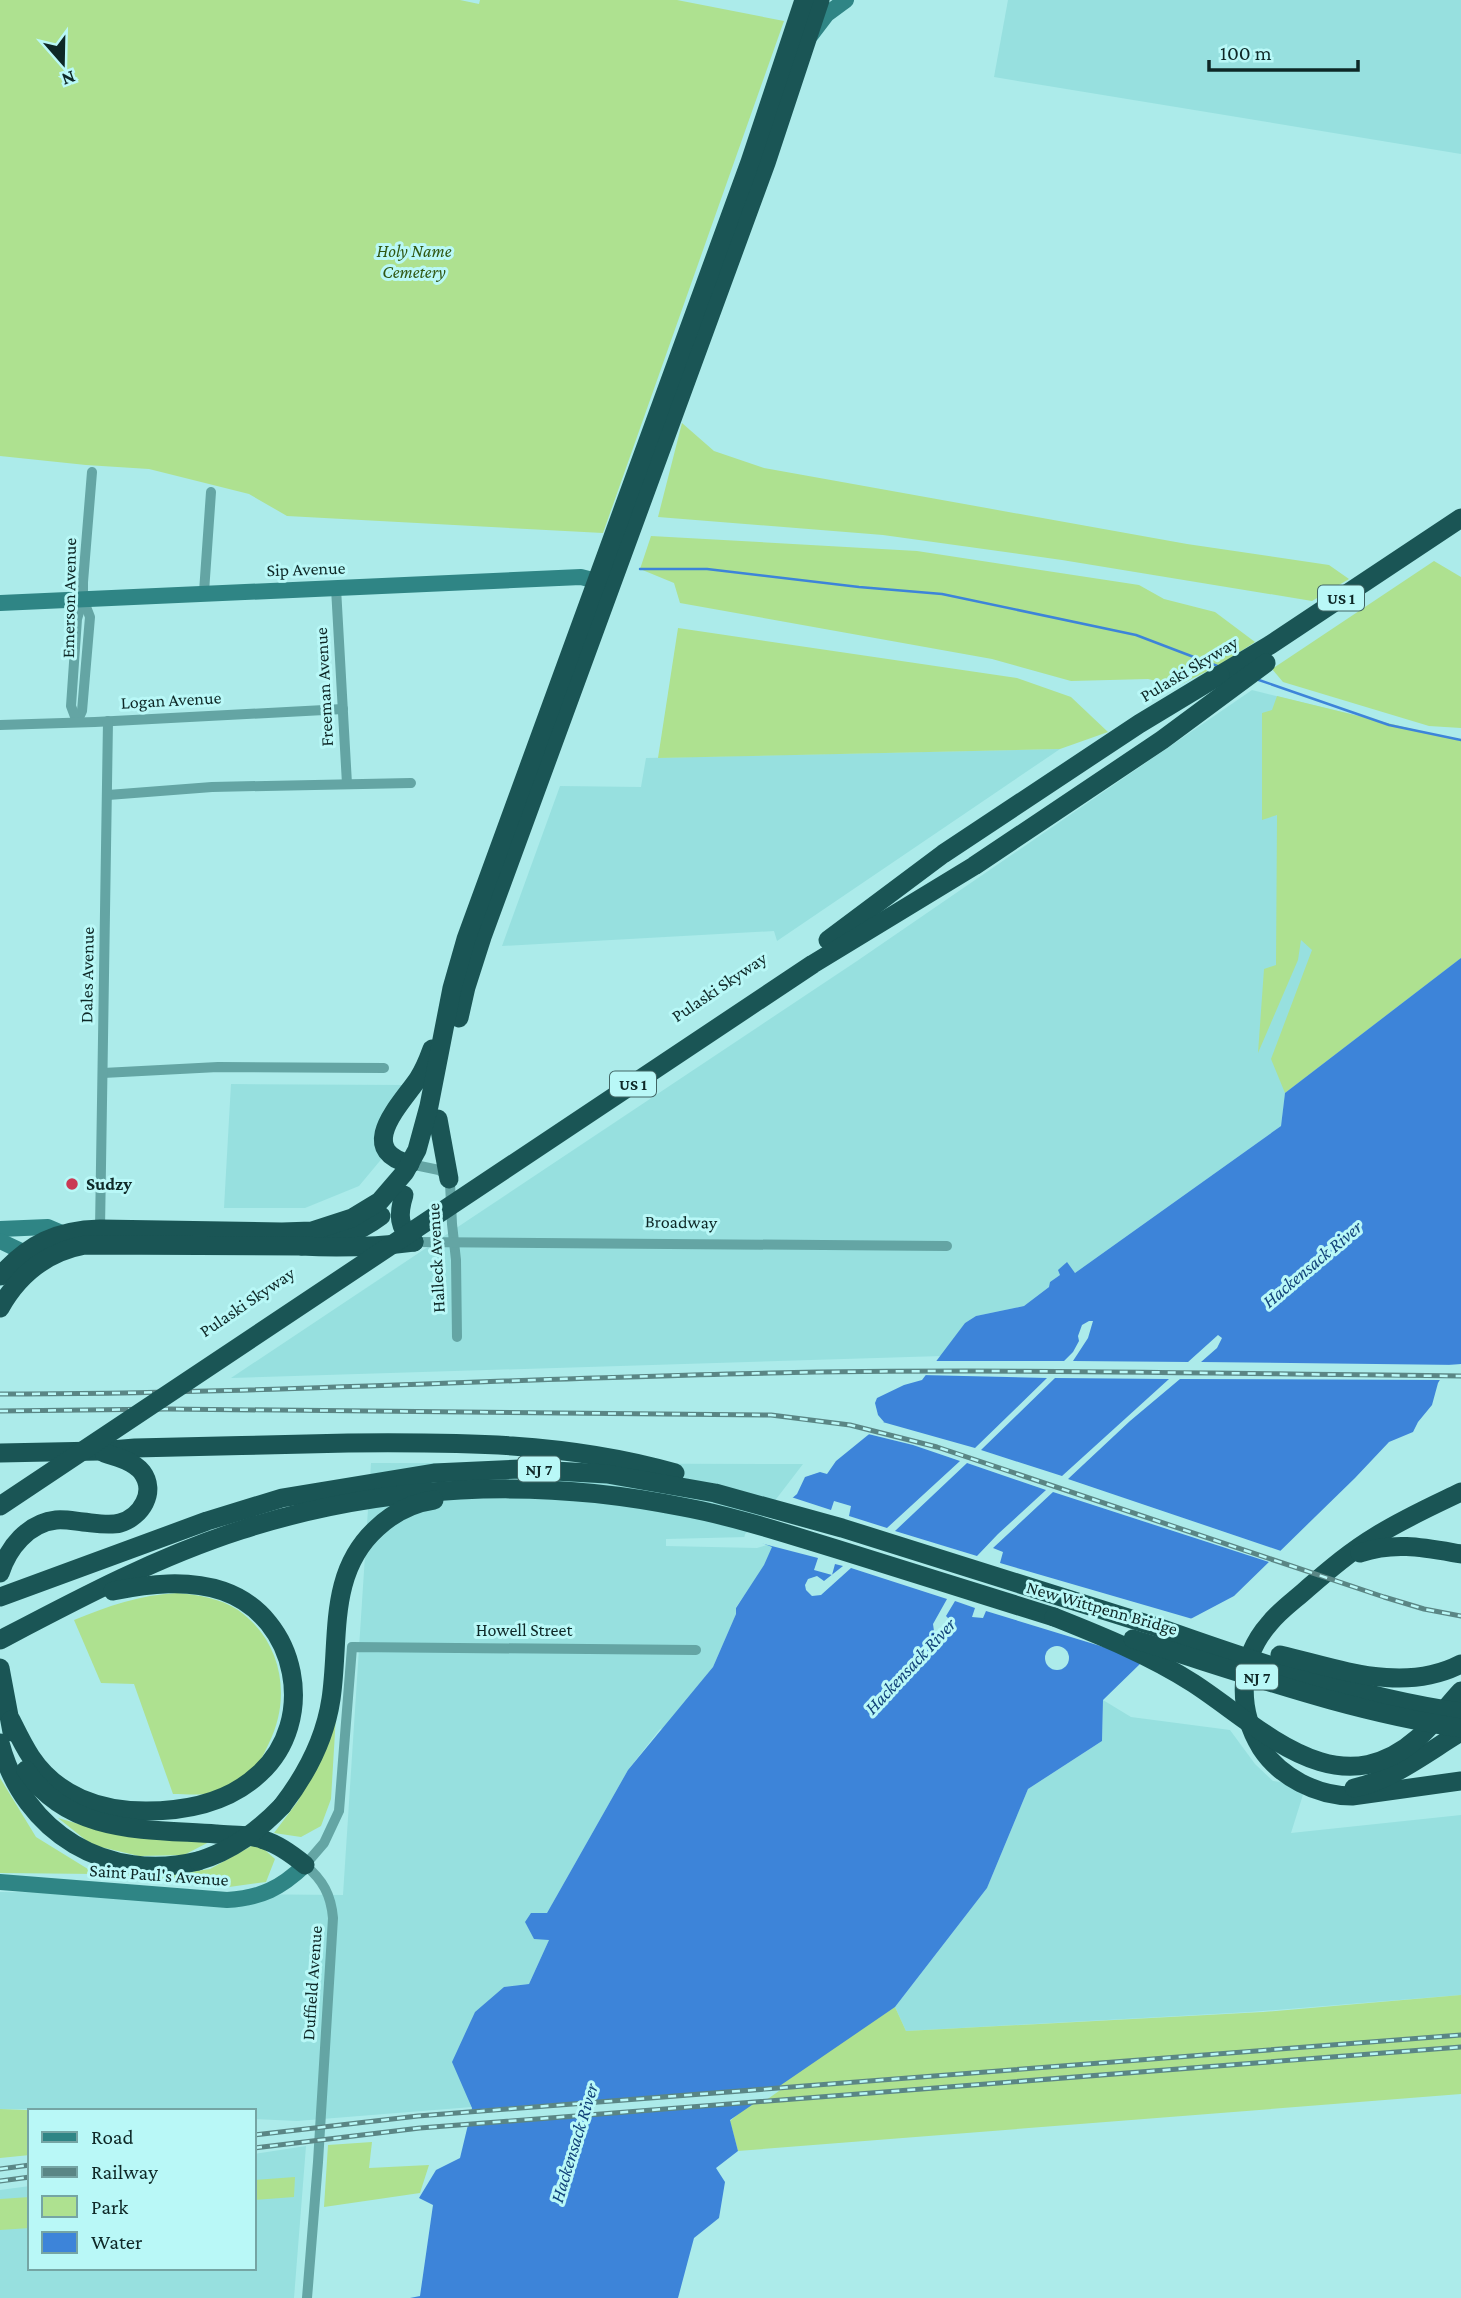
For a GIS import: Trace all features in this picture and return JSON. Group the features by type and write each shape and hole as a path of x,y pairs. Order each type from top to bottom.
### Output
{"highway":[{"path":"414,1242 404,1233 400,1222 400,1208 439,1119 464,996 474,962 804,0"},
{"path":"0,1276 62,1233 100,1229 294,1232 321,1229 352,1219 373,1206 417,1165 461,953 770,152 820,0"},
{"name":"Pulaski Skyway","path":"0,1492 858,919 943,854 1170,704 1270,645 1461,518"},
{"name":"Pulaski Skyway","path":"0,1506 813,964 974,866 1178,730 1266,663 1461,533"},
{"path":"417,1165 398,1160 387,1150 385,1127 422,1072 448,1009"},
{"path":"439,1119 449,1179"},
{"path":"301,1246 323,1243 356,1232 379,1218 404,1195"},
{"path":"30,1255 94,1244 368,1247 414,1242"},
{"path":"0,1308 15,1286 30,1255"},
{"path":"0,1454 135,1448 458,1442 566,1450 670,1471 741,1491 786,1511"},
{"path":"0,1573 5,1558 14,1546 35,1527 55,1520 118,1524 131,1519 144,1506 148,1495 142,1472 129,1462 99,1451"},
{"name":"New Wittpenn Bridge","path":"140,1557 253,1506 304,1493 433,1473 540,1469 645,1479 786,1511 1160,1628 1218,1649 1354,1689 1461,1712"},
{"name":"NJ 7","path":"0,1628 21,1623 140,1557 324,1507 456,1489 491,1490"},
{"path":"0,1743 23,1795 45,1822 70,1842 95,1855 129,1865 163,1867 198,1861 222,1852 245,1839 282,1806 306,1769 325,1726 331,1698 340,1591 349,1565 366,1538 381,1524 420,1503 491,1490"},
{"name":"New Wittpenn Bridge","path":"491,1490 614,1496 681,1506 734,1519 1353,1706 1461,1730"},
{"path":"1461,1492 1385,1530 1342,1559 1269,1623 1255,1645 1245,1671 1244,1700 1254,1734 1264,1752 1276,1766 1306,1785 1336,1795 1352,1796 1461,1781"},
{"path":"1342,1559 1394,1545 1418,1546 1461,1554"},
{"path":"9,1594 140,1557"},
{"name":"NJ 7","path":"82,1598 140,1557"},
{"path":"0,1640 21,1623 82,1598 134,1587 175,1584 221,1591 253,1607 272,1626 281,1641 288,1656 293,1681 291,1719 277,1752 265,1769 252,1780 220,1798 168,1810 114,1809 79,1798 50,1780 32,1759 10,1720"},
{"path":"1054,1617 1159,1663 1196,1685 1284,1747 1323,1763 1354,1765 1374,1762 1394,1754 1418,1738 1461,1690"},
{"path":"1160,1628 1205,1635 1385,1678 1422,1678 1461,1664"},
{"path":"0,1668 15,1746 31,1777 48,1796 74,1813 121,1827 256,1838 279,1846 305,1865"},
{"path":"1306,1785 1343,1788 1371,1784 1461,1730"}],"street":[{"path":"808,38 831,10 846,0"},
{"name":"Emerson Avenue","path":"76,722 82,711 90,617 83,599 92,472"},
{"path":"204,592 211,492"},
{"name":"Sip Avenue","path":"0,603 581,577 604,583"},
{"name":"Freeman Avenue","path":"336,588 347,784"},
{"name":"Logan Avenue","path":"0,724 343,709"},
{"name":"Dales Avenue","path":"100,1229 108,721"},
{"path":"108,795 212,787 411,783"},
{"path":"103,1073 218,1067 384,1068"},
{"name":"Halleck Avenue","path":"417,1165 439,1170 449,1179 456,1260 457,1337"},
{"path":"5,1228 48,1227 62,1233"},
{"path":"5,1228 21,1233 30,1255"},
{"path":"0,1241 30,1255"},
{"name":"Broadway","path":"414,1242 947,1246"},
{"name":"Howell Street","path":"305,1865 324,1843 339,1811 352,1647 695,1650"},
{"name":"Saint Paul's Avenue","path":"0,1882 237,1899 276,1888 305,1865"},
{"name":"Duffield Avenue","path":"305,1865 326,1888 333,1918 307,2298"}],"shaded area":[{"path":"1008,0 1461,0 1461,154 994,77"},
{"path":"1252,690 1461,741 1461,958 1285,1093 1281,1126 1075,1273 1066,1262 1060,1275 1050,1282 1050,1286 1024,1306 976,1316 965,1323 942,1356 231,1378 857,961"},
{"path":"1060,749 777,941 774,931 502,946 560,786 641,787 646,758"},
{"path":"231,1084 406,1085 389,1150 359,1186 305,1208 224,1208"},
{"path":"371,1463 803,1464 747,1537 666,1539 666,1546 757,1548 767,1545 772,1546 775,1552 736,1607 736,1614 713,1667 628,1770 547,1913 549,1940 529,1984 504,1987 472,2107 297,2121 256,2119 256,2109 0,2109 0,1892 343,1895"},
{"path":"1103,1700 1131,1717 1230,1730 1255,1764 1273,1781 1306,1785 1291,1833 1461,1815 1461,1995 1250,2012 906,2031 895,2007 987,1888 1028,1789 1102,1741"},
{"path":"306,2146 294,2298 0,2298 0,2190 28,2186 28,2270 256,2270 256,2154"}],"green space":[{"name":"Holy Name Cemetery","path":"0,0 460,0 479,4 480,0 677,0 784,21 603,533 287,516 249,494 149,469 0,456"},
{"path":"682,423 714,451 764,468 1187,544 1329,565 1349,579 1312,601 1062,560 883,535 658,517"},
{"path":"651,536 917,551 1139,585 1164,599 1215,612 1255,642 1218,666 1177,686 1148,679 1071,681 992,659 680,603 674,583 640,569"},
{"path":"1434,561 1461,577 1461,728 1429,726 1283,682 1272,669"},
{"path":"678,628 1017,678 1071,697 1108,732 1060,749 658,758"},
{"path":"1277,696 1461,741 1461,958 1285,1093 1271,1059 1312,950 1301,940 1298,960 1258,1053 1264,969 1276,965 1277,815 1262,820 1262,713 1272,710"},
{"path":"177,1593 216,1600 238,1610 265,1637 279,1671 280,1707 276,1725 263,1756 255,1768 244,1777 211,1793 173,1794 134,1684 101,1683 74,1620 124,1602"},
{"path":"337,1699 331,1799 321,1826 301,1837 274,1833 298,1801"},
{"path":"0,1778 36,1837 96,1874 0,1873"},
{"path":"58,1818 110,1833 211,1841 184,1855 139,1856 92,1845"},
{"path":"257,1843 275,1859 266,1882 229,1887 96,1874 169,1875 210,1869"},
{"path":"1461,1995 1461,2094 738,2151 730,2121 773,2084 895,2007 906,2031 1263,2012"},
{"path":"0,2109 28,2110 28,2155 0,2158"},
{"path":"372,2142 369,2168 429,2165 420,2193 324,2207 328,2145"},
{"path":"295,2177 294,2197 256,2200 256,2180"},
{"path":"28,2197 28,2228 0,2230 0,2199"}],"water":[{"name":"Hackensack River","path":"1461,958 1461,1364 1449,1365 1438,1383 1432,1405 1413,1432 1389,1442 1234,1596 1181,1624 1103,1700 1102,1741 1028,1789 987,1888 895,2007 730,2120 738,2151 716,2168 725,2182 719,2218 694,2238 678,2298 410,2298 420,2296 433,2205 419,2198 436,2170 460,2158 472,2108 452,2062 475,2012 504,1987 529,1984 549,1940 534,1939 525,1922 531,1913 547,1913 628,1770 713,1667 736,1614 736,1608 764,1565 772,1547 747,1537 797,1494 805,1477 820,1472 827,1474 836,1461 884,1422 878,1415 875,1403 877,1398 922,1380 965,1323 976,1316 1024,1306 1049,1287 1050,1282 1060,1275 1058,1270 1067,1262 1075,1273 1281,1126 1285,1093"}],"pier":[{"path":"1093,1321 1088,1338 1073,1361 1188,1362 1218,1335 1222,1338 1217,1348 1201,1362 1461,1365 1451,1368 1443,1380 1180,1379 1130,1421 1068,1479 1284,1552 1272,1563 1053,1492 993,1548 1003,1552 1000,1563 1196,1620 1120,1652 986,1611 983,1618 972,1617 975,1608 955,1601 946,1616 953,1623 953,1630 947,1636 940,1637 934,1631 933,1624 947,1599 851,1568 821,1595 812,1596 806,1590 808,1579 817,1576 824,1581 832,1575 814,1570 818,1558 744,1539 745,1534 788,1496 831,1510 834,1501 851,1506 849,1516 887,1528 960,1461 913,1445 864,1433 879,1421 975,1448 1047,1378 921,1375 933,1361 1064,1361 1079,1341 1082,1325","holes":["1055,1378 1168,1379 1169,1379 1062,1476 981,1450","967,1463 1046,1490 977,1556 895,1531","835,1564 843,1566 832,1575"]},
{"path":"1057,1646 1065,1650 1069,1658 1065,1666 1057,1670 1049,1666 1045,1658 1049,1650"},
{"path":"786,2086 762,2103 464,2125 468,2110"}],"waterway":[{"path":"640,569 707,569 942,594 1136,635 1220,667"},
{"path":"1256,679 1389,725 1461,740"}],"railway":[{"path":"0,1394 857,1372 1030,1371 1461,1376"},
{"path":"0,1411 167,1409 771,1415 850,1425 937,1447 1384,1597 1461,1616"},
{"path":"256,2135 418,2116 1461,2035"},
{"path":"256,2148 420,2128 1461,2047"},
{"path":"0,2169 28,2165"},
{"path":"0,2181 28,2177"}],"place":[{"name":"Sudzy","path":"72,1184"}]}
